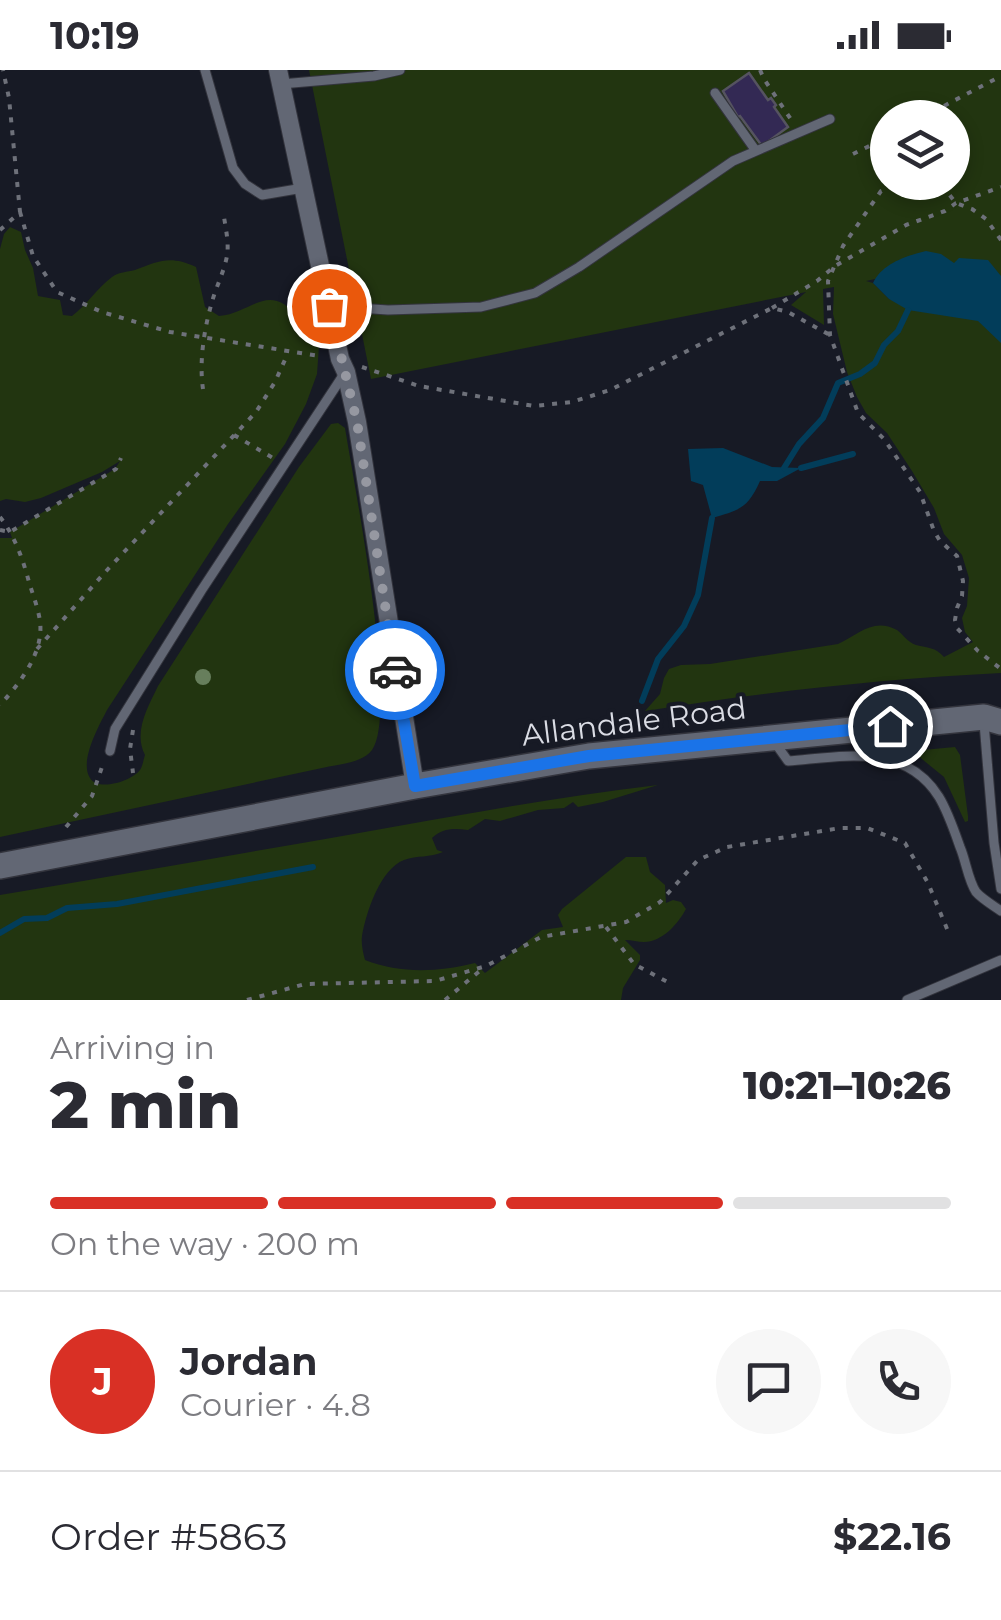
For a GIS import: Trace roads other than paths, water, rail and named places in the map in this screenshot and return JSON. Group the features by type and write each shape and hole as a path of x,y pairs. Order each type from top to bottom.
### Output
{"main road":[{"name":"Allandale Road","path":"0,866 589,756 995,715"}],"street":[{"path":"279,77 357,422 415,786"}],"lane":[{"path":"205,70 233,168 246,184 262,194 303,188"},
{"path":"279,77 374,76 400,70"},
{"path":"715,93 756,152"},
{"path":"329,306 388,310 481,307 535,293 579,268 734,161 830,119"},
{"path":"110,751 115,729 343,366"},
{"path":"995,715 992,831 1001,889"},
{"path":"772,738 788,761 870,755 890,758 914,770 928,782 950,818 977,892 1001,911"},
{"path":"907,1000 1001,960"}],"water":[{"path":"926,251 941,254 954,263 959,258 988,260 1001,276 1001,343 978,321 908,310 873,283 888,266"},
{"path":"723,448 772,467 801,468 777,481 760,481 742,507 712,518 703,485 691,481 688,449"}],"waterway":[{"path":"784,468 823,418 838,383 875,363 908,310"},
{"path":"801,468 853,454"},
{"path":"642,701 658,659 684,626 698,595 712,518"},
{"path":"0,933 24,919 47,918 67,908 117,904 313,867"}]}
